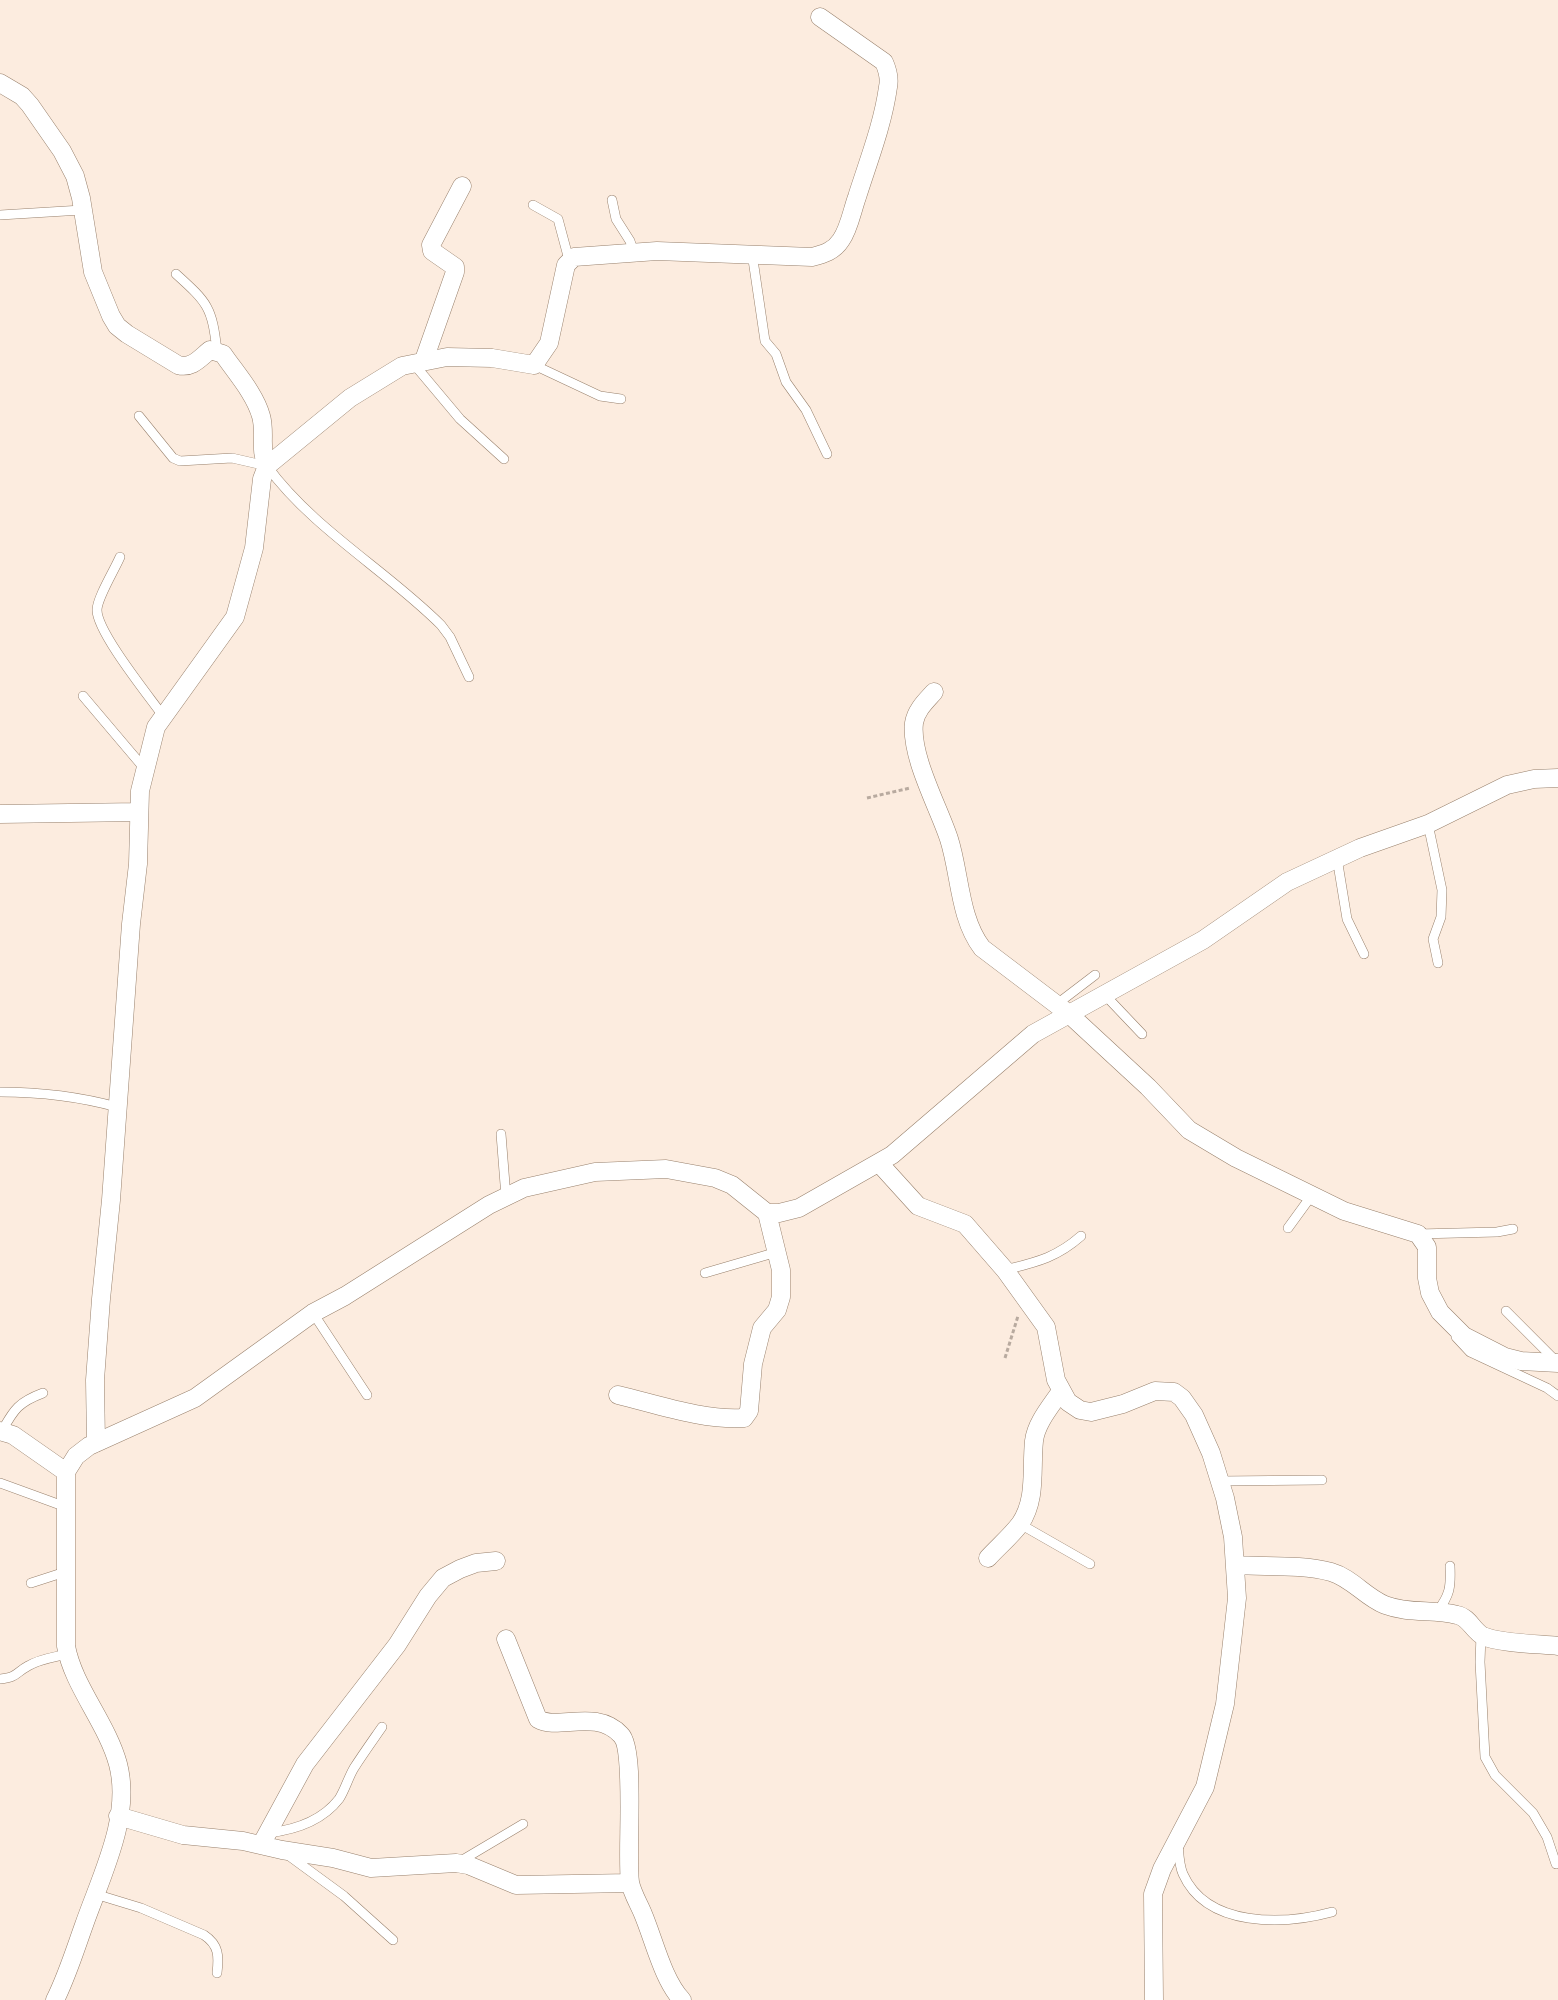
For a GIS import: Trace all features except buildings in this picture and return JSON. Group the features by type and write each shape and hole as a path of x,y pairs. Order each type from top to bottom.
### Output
{"street":[{"path":"96,1443 97,1362 131,924 138,864 139,812 144,768 156,726 235,617 254,548 262,479 267,466 350,398 402,366 418,361 447,357 492,358 534,365 549,343 569,260 574,257 657,251 752,253 812,257 834,249 842,239 848,224 876,138 888,89 889,73 884,62 820,17"},
{"path":"0,83 22,96 62,151 74,176 94,272 111,316 117,326 178,365 185,367 192,365 210,350 223,354 257,406 263,425 262,457 267,466"},
{"path":"418,361 455,272 455,266 432,251 431,245 462,186"},
{"path":"934,692 918,710 914,723 914,738 927,784 949,839 961,892 976,940 982,948 1063,1009 1148,1087 1190,1130 1236,1158 1344,1211 1418,1234 1427,1247 1427,1278 1430,1293 1449,1323 1464,1336 1505,1357 1521,1361 1558,1362"},
{"path":"767,1213 779,1213 799,1208 879,1163 1063,1009 1104,994 1203,940 1287,882 1337,858 1428,824 1462,808 1486,793 1507,785 1534,779 1558,778"},
{"path":"0,814 139,812"},
{"path":"879,1163 918,1206 965,1224 1005,1270 1046,1327 1056,1380 1068,1402 1080,1410 1091,1412 1123,1404 1155,1391 1174,1392 1182,1398 1194,1415 1211,1453 1220,1481 1231,1529 1236,1565 1237,1598 1225,1704 1205,1787 1178,1839 1153,1894 1154,2000"},
{"path":"56,2000 95,1894 118,1816 121,1788 118,1764 107,1734 71,1667 67,1654 65,1572 66,1472 76,1456 96,1443 195,1398 313,1313 345,1296 489,1205 524,1188 594,1172 666,1169 716,1178 732,1185 767,1213 781,1270 780,1297 777,1310 762,1328 753,1364 749,1411 744,1418 732,1419 695,1413 618,1395"},
{"path":"988,1558 1020,1524 1027,1508 1033,1486 1034,1442 1037,1429 1061,1391"},
{"path":"1,1431 13,1435 66,1472"},
{"path":"264,1839 305,1764 397,1645 428,1596 443,1578 476,1563 496,1561"},
{"path":"1236,1565 1330,1572 1350,1580 1366,1595 1385,1605 1410,1612 1458,1615 1468,1620 1482,1636 1558,1646"},
{"path":"506,1639 538,1719 547,1722 590,1721 603,1724 614,1729 625,1741 628,1764 630,1883 674,1992 682,2000"},
{"path":"118,1816 183,1836 264,1839 282,1850 333,1858 357,1866 371,1868 456,1863 468,1865 516,1885 630,1883"}],"lane":[{"path":"612,200 616,219 630,241 634,254"},
{"path":"533,205 558,219 569,260"},
{"path":"0,215 82,210"},
{"path":"752,253 765,341 776,354 786,382 806,410 827,454"},
{"path":"176,274 203,298 211,313 217,351"},
{"path":"418,361 460,419 504,459"},
{"path":"534,365 600,396 621,399"},
{"path":"139,416 173,458 180,461 232,458 267,466 281,485 331,532 441,625 450,637 469,677"},
{"path":"120,557 97,607 98,620 131,673 163,716"},
{"path":"83,696 144,768"},
{"path":"1428,824 1442,890 1443,908 1433,939 1438,963"},
{"path":"1337,858 1347,919 1364,954"},
{"path":"1063,1009 1095,975"},
{"path":"1104,994 1142,1034"},
{"path":"0,1092 40,1092 85,1098 117,1107"},
{"path":"501,1134 506,1197"},
{"path":"1288,1228 1312,1195"},
{"path":"1418,1234 1497,1232 1513,1229"},
{"path":"1005,1270 1047,1259 1067,1249 1080,1236"},
{"path":"705,1273 777,1252"},
{"path":"1506,1311 1558,1362"},
{"path":"313,1313 367,1395"},
{"path":"1449,1323 1457,1340 1470,1352 1546,1388 1558,1396"},
{"path":"1,1431 14,1409 26,1400 43,1393"},
{"path":"1220,1481 1322,1480"},
{"path":"0,1483 66,1507"},
{"path":"1020,1524 1090,1564"},
{"path":"1435,1614 1447,1599 1451,1583 1450,1566"},
{"path":"31,1583 65,1572"},
{"path":"1482,1636 1480,1662 1485,1757 1495,1775 1533,1813 1547,1837 1556,1864"},
{"path":"0,1679 11,1678 20,1674 28,1666 67,1654"},
{"path":"264,1839 290,1831 313,1820 330,1808 340,1798 353,1770 382,1727"},
{"path":"456,1863 523,1824"},
{"path":"1178,1839 1180,1865 1184,1876 1198,1896 1222,1910 1253,1919 1281,1921 1332,1912"},
{"path":"282,1850 344,1896 393,1940"},
{"path":"95,1894 141,1908 204,1935 213,1941 216,1946 219,1956 217,1973"}],"path":[{"path":"867,798 927,784"},
{"path":"1005,1358 1025,1296"}]}
